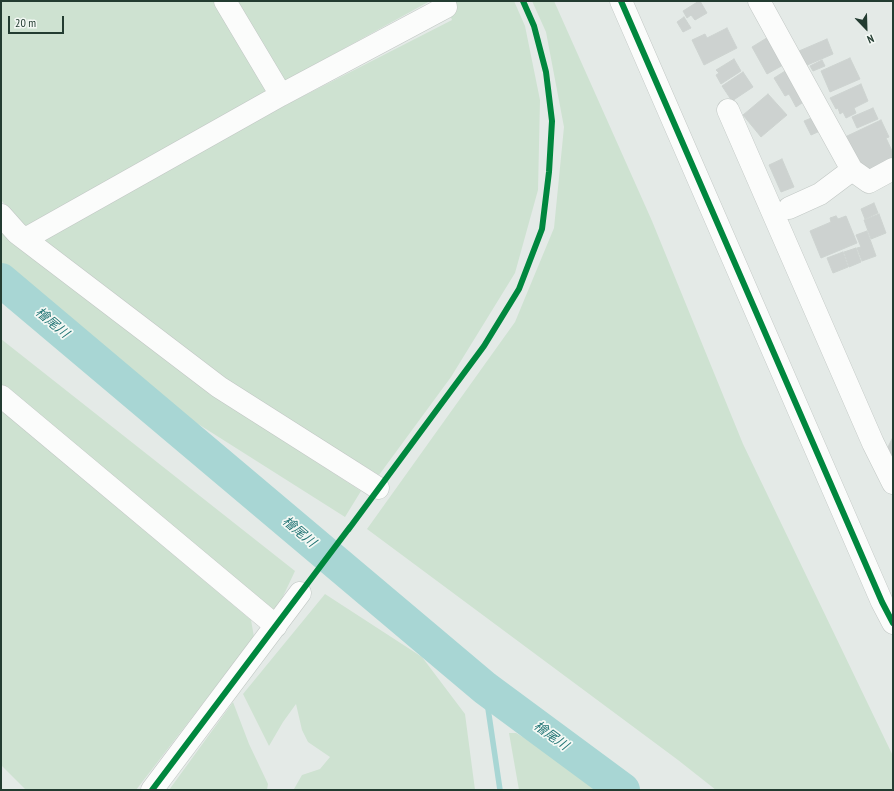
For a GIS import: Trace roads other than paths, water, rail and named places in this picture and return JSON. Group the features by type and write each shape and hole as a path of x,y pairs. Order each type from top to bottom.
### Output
{"street":[{"path":"225,1 281,95"},
{"path":"621,1 879,595 893,623"},
{"path":"760,1 852,170 869,182 893,169"},
{"path":"25,239 281,95 446,7"},
{"path":"728,110 873,443 893,483"},
{"path":"789,208 820,194 852,170"},
{"path":"1,215 16,233 219,387 378,488"},
{"path":"1,396 276,626"},
{"path":"152,790 300,593"}],"waterway":[{"name":"檜尾川","path":"1,280 485,688 623,790"},
{"path":"485,688 500,790"}]}
